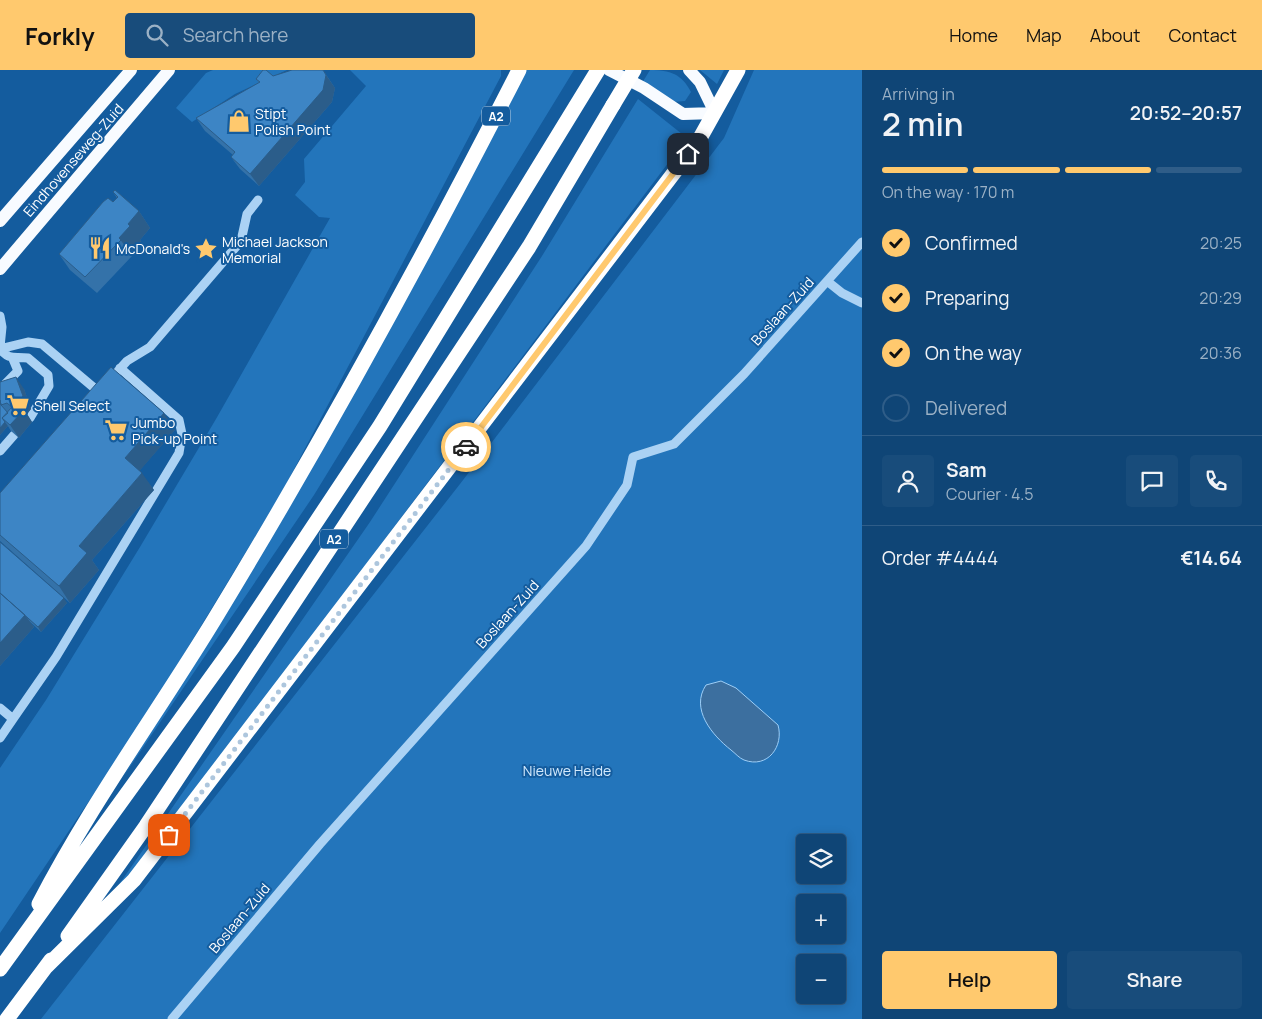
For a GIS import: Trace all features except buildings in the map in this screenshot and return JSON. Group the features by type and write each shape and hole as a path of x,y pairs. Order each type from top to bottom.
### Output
{"highway":[{"name":"A2","path":"16,947 67,850 193,653 295,486 380,334 519,70"},
{"name":"A2","path":"0,969 233,647 380,426 598,70"},
{"name":"A2","path":"7,1019 146,826 524,255 634,70"},
{"name":"A2","path":"46,967 134,880 694,147 716,113 738,70"}],"main road":[{"name":"Eindhovenseweg-Zuid","path":"0,221 131,70"},
{"name":"Eindhovenseweg-Zuid","path":"0,270 169,70"},
{"path":"609,70 644,88 683,114 716,113 700,82 689,70"}],"street":[{"path":"0,348 28,342 42,344 80,376 102,389 124,364 150,347 241,241 246,214 258,200"},
{"name":"Boslaan-Zuid","path":"172,1019 320,844 586,546 627,485 633,457 674,444 744,374 862,242"},
{"path":"827,281 842,293 862,303"},
{"path":"0,316 2,327 0,348 7,357 13,359 28,358 48,375 49,386 30,418"},
{"path":"0,389 18,370 13,359"},
{"path":"0,738 56,657 179,453 182,434 179,420 124,364"},
{"path":"0,450 14,435"},
{"path":"0,708 13,719"}],"green space":[{"path":"213,70 287,70 235,94 192,122 176,108 206,73"},
{"path":"350,70 501,70 501,76 281,494 147,715 0,933 0,768 46,700 140,547 216,419 330,218 319,217 295,195 305,182 304,159 366,86"},
{"path":"523,70 574,70 314,495 123,777 300,488"},
{"path":"650,70 669,72 684,81 691,92 685,101 673,102 642,83"},
{"path":"700,70 724,70 717,84"},
{"name":"Nieuwe Heide","path":"754,70 862,70 862,1019 41,1019 460,484 724,138"},
{"path":"638,99 687,138 168,827 100,912 370,522 542,256"}],"shaded area":[{"path":"721,681 736,688 778,725 779,741 772,754 767,758 753,762 742,759 717,737 705,721 700,703 702,694 706,685"}],"way so far":[{"path":"169,835 466,447"}],"place":[{"name":"Stipt Polish Point","path":"239,121"},
{"name":"McDonald's","path":"100,248"},
{"name":"Michael Jackson Memorial","path":"206,249"},
{"name":"Shell Select","path":"18,405"},
{"name":"Jumbo Pick-up Point","path":"116,430"}],"route":[{"path":"466,447 688,154"}]}
